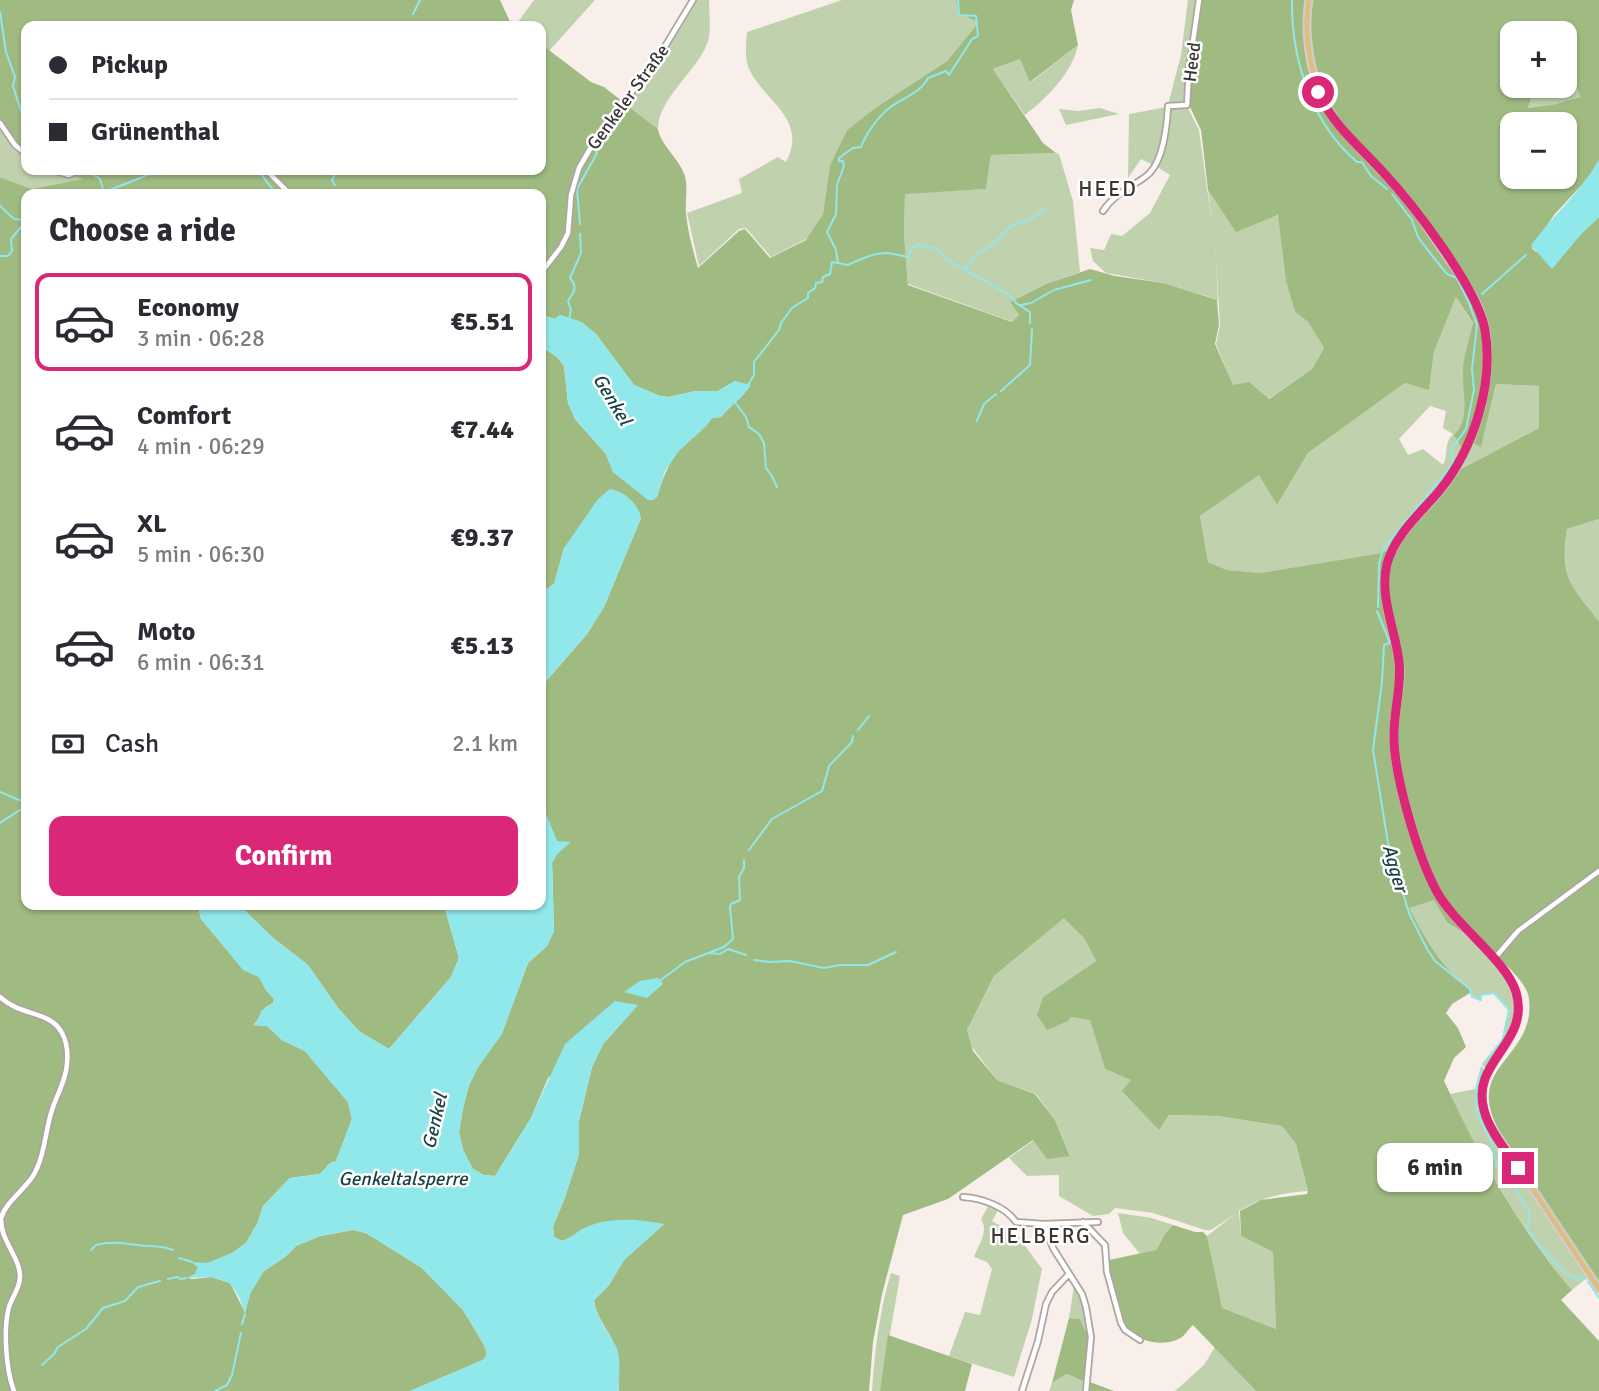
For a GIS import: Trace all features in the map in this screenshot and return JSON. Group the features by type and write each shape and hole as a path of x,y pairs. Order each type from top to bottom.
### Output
{"main road":[{"path":"1309,0 1307,24 1310,58 1318,92 1327,110 1348,137 1401,192 1419,216 1471,292 1485,326 1486,373 1472,435 1449,479 1395,545 1387,566 1385,584 1400,670 1394,736 1395,757 1426,868 1448,909 1513,986 1518,1014 1509,1041 1488,1069 1482,1094 1487,1120 1599,1289"}],"street":[{"name":"Genkeler Straße","path":"546,266 568,233 572,188 579,167 601,130 655,63 692,0"},
{"name":"Heed","path":"1103,211 1109,201 1147,176 1155,166 1167,131 1168,106 1187,105 1189,69 1199,0"},
{"path":"0,122 21,150"},
{"path":"271,175 285,189"},
{"path":"1493,960 1527,923 1599,871"},
{"path":"0,997 9,1006 52,1020 64,1036 67,1062 65,1077 56,1097 37,1167 1,1217 5,1244 19,1269 20,1279 7,1319 7,1370 14,1391"},
{"path":"963,1197 983,1201 1010,1213 1016,1222 1098,1222"},
{"path":"1082,1222 1105,1245 1107,1272 1121,1323 1140,1339"},
{"path":"1044,1223 1053,1248 1082,1293 1090,1337 1086,1391"},
{"path":"1023,1391 1046,1304 1052,1292 1068,1275"}],"green space":[{"path":"0,0 500,0 510,21 21,21 21,148 0,121"},
{"path":"534,0 595,0 549,51 546,48 546,21 519,21"},
{"path":"693,0 709,0 709,39 695,65 664,107 658,129 624,102 656,63"},
{"path":"842,0 956,0 958,13 980,21 947,61 875,108 847,130 830,165 823,214 808,238 771,257 746,228 739,229 699,266 687,213 742,193 739,179 778,157 786,162 791,147 789,123 748,66 747,32"},
{"path":"956,0 1074,0 1071,10 1078,45 1030,82 1020,59 993,69 1043,143 1056,153 991,155 986,189 905,194 904,234 908,285 1012,322 1019,315 1010,302 1046,284 1090,269 1115,276 1164,283 1217,300 1219,325 1215,344 1233,385 1249,382 1269,399 1312,369 1324,348 1308,322 1295,312 1286,281 1278,215 1236,232 1208,190 1201,130 1189,105 1190,69 1201,0 1599,0 1599,160 1589,177 1554,215 1532,248 1536,252 1583,232 1599,217 1599,519 1567,529 1565,559 1569,580 1599,621 1599,1283 1504,1141 1491,1111 1490,1087 1494,1076 1525,1030 1529,1016 1526,989 1509,968 1458,920 1442,892 1440,893 1456,922 1472,939 1447,922 1434,900 1409,908 1434,952 1470,993 1452,1004 1446,1013 1458,1028 1466,1047 1454,1058 1444,1081 1501,1190 1534,1241 1572,1290 1561,1300 1599,1341 1599,1391 1256,1391 1193,1325 1182,1337 1168,1342 1153,1342 1131,1333 1122,1322 1116,1305 1109,1260 1156,1250 1173,1225 1203,1232 1207,1236 1222,1308 1276,1329 1273,1252 1241,1236 1240,1211 1261,1200 1307,1194 1308,1191 1296,1144 1282,1126 1218,1116 1169,1115 1159,1130 1122,1091 1131,1080 1105,1069 1090,1020 1071,1017 1047,1030 1037,1015 1043,997 1096,961 1084,938 1064,918 994,976 967,1030 973,1051 997,1080 1035,1094 1055,1120 1070,1156 1047,1159 1033,1140 948,1199 903,1215 882,1294 873,1342 869,1391 619,1391 617,1351 597,1313 594,1300 609,1285 624,1260 664,1224 582,1229 562,1241 554,1237 553,1226 579,1154 579,1121 592,1067 603,1044 637,1006 548,1078 531,1118 495,1176 484,1175 473,1169 463,1150 459,1133 469,1085 502,1033 528,963 547,946 554,931 552,863 570,842 557,842 546,814 546,681 587,634 604,607 641,518 564,548 554,584 546,590 546,349 564,366 568,403 575,419 606,454 613,472 649,500 657,497 666,472 679,450 712,418 721,417 748,386 735,381 718,391 660,396 634,385 596,334 582,323 560,315 555,319 546,316 546,189 32,189 83,179 71,175 546,175 546,48 591,82 604,87 658,129 685,176 687,221 698,268 739,231 745,229 770,258 806,240 823,214 830,165 847,130 875,108 947,61 979,22 958,13","holes":["1456,297 1473,323 1463,366 1464,413 1454,435 1465,453 1470,441 1481,447 1496,384 1539,386 1539,428 1461,469 1390,550 1261,573 1227,570 1208,562 1200,516 1259,475 1277,505 1308,453 1405,383 1429,390 1434,352"]},
{"path":"1188,0 1197,0 1186,104 1168,105 1181,55"},
{"path":"1078,45 1065,75 1050,93 1025,115 993,69 1020,59 1031,82"},
{"path":"1531,98 1577,98 1556,104 1528,108"},
{"path":"1187,106 1199,130 1212,224 1208,190 1236,231 1279,215 1286,280 1295,312 1308,322 1324,348 1312,369 1268,399 1233,386 1216,344 1220,325 1215,243 1218,300 1164,283 1106,273 1093,261 1090,248 1104,250 1111,234 1122,236 1150,213 1170,175 1156,166 1168,131 1169,107"},
{"path":"1167,107 1167,131 1155,166 1141,159 1128,178 1129,114"},
{"path":"1100,108 1119,114 1066,125 1059,109 1078,111"},
{"path":"0,124 21,150 21,175 69,175 85,179 32,189 0,177"},
{"path":"1059,154 1073,201 1080,272 1046,284 1010,302 1019,315 1013,322 908,284 904,234 905,193 986,189 991,155"},
{"path":"0,177 32,189 21,189 21,910 199,910 201,919 243,969 259,977 274,999 254,1025 267,1026 282,1040 305,1051 348,1102 352,1119 336,1161 330,1163 320,1174 290,1178 263,1206 258,1222 246,1243 232,1253 207,1264 193,1263 198,1267 195,1275 188,1278 211,1277 230,1283 245,1312 257,1278 296,1246 320,1236 353,1230 366,1233 422,1268 463,1310 487,1354 483,1360 410,1391 0,1391"},
{"path":"1456,297 1473,324 1475,422 1459,460 1438,491 1433,897 1454,927 1472,939 1503,972 1515,998 1512,1030 1486,1068 1482,1065 1502,1039 1508,1010 1494,994 1482,995 1481,1001 1471,997 1469,989 1424,966 1261,573 1227,570 1208,562 1200,516 1260,474 1277,505 1308,453 1405,383 1429,389 1434,352","holes":["1430,406 1446,411 1443,428 1453,434 1448,442 1443,465 1423,449 1408,455 1399,439"]},
{"path":"1496,384 1539,386 1539,428 1461,469 1473,442 1481,446"},
{"path":"1599,519 1599,621 1574,589 1567,570 1565,545 1567,529"},
{"path":"244,910 445,910 459,958 451,977 389,1049 360,1032 338,1008 308,965 272,937"},
{"path":"1064,917 1084,938 1096,961 1043,997 1071,1017 1090,1019 1105,1069 1132,1080 1159,1129 1169,1115 1218,1116 1282,1126 1296,1144 1308,1191 1272,1196 1239,1211 1241,1236 1273,1252 1276,1329 1221,1308 1207,1236 1235,1214 1211,1230 1153,1213 1115,1208 1109,1214 1093,1216 1059,1196 1059,1175 1027,1176 1009,1158 1034,1140 1070,1155 1055,1120 1036,1094 997,1080 972,1047 967,1030 994,976"},
{"path":"1481,1066 1484,1070 1479,1098 1487,1125 1588,1277 1572,1290 1505,1196 1450,1094 1475,1089"},
{"path":"990,1203 1000,1207 992,1221 1018,1236 1042,1269 1032,1319 1014,1377 949,1356 965,1312 980,1315 992,1269 987,1262 974,1257 984,1233 981,1219"},
{"path":"1118,1213 1152,1218 1173,1225 1156,1250 1140,1254 1123,1233"},
{"path":"891,1273 900,1276 880,1391 872,1391 878,1332"},
{"path":"1074,1286 1081,1294 1088,1336 1080,1319 1069,1318"},
{"path":"1069,1318 1080,1319 1088,1336 1090,1382 1114,1391 1086,1391 1090,1384 1067,1374 1052,1383"},
{"path":"888,1335 972,1364 965,1391 880,1391"},
{"path":"1215,1347 1256,1391 1175,1391 1204,1365"},
{"path":"1067,1374 1090,1384 1086,1391 1049,1391 1052,1383"}],"water":[{"path":"1599,160 1599,217 1552,269 1531,245"},
{"path":"560,315 582,322 596,334 634,385 660,396 718,391 735,381 751,385 721,417 712,418 679,451 665,471 657,497 648,500 613,472 606,454 575,419 568,403 564,366 546,349 546,316 555,319"},
{"path":"610,489 620,492 630,499 641,518 604,607 587,634 546,681 546,590 554,584 564,548 598,499"},
{"name":"Genkeltalsperre","path":"546,814 557,841 571,842 557,854 552,863 554,931 547,946 528,963 502,1034 478,1067 469,1085 459,1133 463,1150 473,1169 484,1175 495,1176 531,1118 565,1044 615,1001 638,1005 603,1044 592,1067 579,1121 579,1154 553,1226 554,1237 562,1241 600,1222 633,1220 664,1224 624,1260 609,1285 594,1300 600,1319 618,1351 619,1391 410,1391 483,1360 487,1354 463,1310 422,1268 366,1233 353,1230 320,1236 296,1246 264,1271 250,1294 245,1314 230,1283 211,1277 186,1278 195,1274 198,1267 192,1262 207,1263 232,1253 246,1243 258,1222 263,1206 290,1178 320,1174 330,1163 336,1161 352,1119 348,1102 305,1051 282,1040 267,1026 253,1025 261,1011 273,1003 274,999 259,977 243,970 201,919 199,910 244,910 272,937 308,965 338,1008 360,1032 389,1049 451,977 459,958 445,910 546,910"},
{"path":"658,978 663,984 647,998 624,992 640,981"}],"waterway":[{"path":"413,14 420,0"},
{"path":"748,385 754,375 754,362 792,308 808,298 808,293 815,288 816,283 822,282 823,277 830,274 832,262 838,263 836,250 827,232 836,214 837,185 844,166 839,158 853,148 861,147 884,113 915,92 928,78 946,71 949,75 972,39 978,36 976,16 959,15 958,0"},
{"path":"1292,0 1295,45 1307,89 1316,110 1341,147 1357,162 1362,162 1371,176 1387,189"},
{"path":"0,12 6,52 15,77 13,86 21,111"},
{"path":"580,224 577,189 596,155 599,143 610,131"},
{"path":"94,175 100,179 103,189"},
{"name":"Genkel","path":"112,189 148,175"},
{"name":"Genkel","path":"262,175 272,189"},
{"path":"334,175 332,181 335,185"},
{"path":"1392,194 1412,220 1418,237 1430,253 1447,274 1457,278 1470,305"},
{"name":"Genkel","path":"0,206 14,219 21,220"},
{"path":"965,270 974,256 988,248 1010,227 1036,216 1045,208"},
{"path":"0,256 8,256 12,251 11,239 21,227"},
{"path":"569,320 571,310 568,301 574,287 570,278 581,253 580,234"},
{"path":"838,263 848,265 882,253 909,257 911,248 918,245 938,249 946,259 1011,296 1016,303 1030,312 1030,323"},
{"name":"Agger","path":"1482,294 1526,255"},
{"path":"1021,305 1031,303 1054,290 1091,280"},
{"name":"Agger","path":"1378,607 1379,564 1383,549 1451,466 1451,450 1466,429 1474,390 1472,369 1477,325 1470,306 1473,305"},
{"path":"1001,391 1030,365 1032,329"},
{"path":"977,421 984,404 996,394"},
{"path":"734,401 746,417 749,427 759,434 764,443 766,468 777,487"},
{"name":"Agger","path":"1377,611 1390,643 1384,645 1373,750 1388,843 1409,913 1435,961 1470,989 1472,997 1481,1000 1481,995 1494,993 1509,1010 1503,1039 1483,1064"},
{"path":"858,730 869,716"},
{"path":"749,850 772,819 822,791 829,766 852,742 853,736"},
{"path":"0,792 21,800"},
{"path":"0,823 21,809"},
{"path":"658,982 685,962 724,947 733,939 730,907 740,900 739,877 744,868 744,860"},
{"path":"708,953 720,954 728,949 746,955"},
{"path":"754,960 790,961 824,968 868,965 896,952"},
{"name":"Agger","path":"1482,1068 1476,1090 1477,1112 1490,1140 1497,1167 1513,1185 1530,1213 1527,1229 1563,1271 1569,1276 1585,1279"},
{"path":"91,1250 96,1245 112,1243 173,1250"},
{"path":"179,1258 192,1262"},
{"path":"168,1279 186,1278"},
{"path":"42,1365 58,1347 86,1329 103,1308 125,1301 138,1287 160,1281"},
{"name":"Agger","path":"1588,1282 1599,1298"},
{"path":"242,1324 245,1314"},
{"path":"215,1391 227,1385 232,1375 241,1333"}],"district":[{"name":"HEED","path":"1108,189"},
{"name":"HELBERG","path":"1041,1236"}],"route":[{"path":"1318,92 1339,127 1401,192 1419,216 1471,292 1485,326 1486,373 1472,435 1449,479 1395,545 1389,558 1385,584 1400,670 1394,723 1395,757 1415,836 1426,868 1448,909 1509,977 1517,995 1517,1024 1509,1041 1488,1069 1482,1103 1487,1120 1518,1168"}]}
